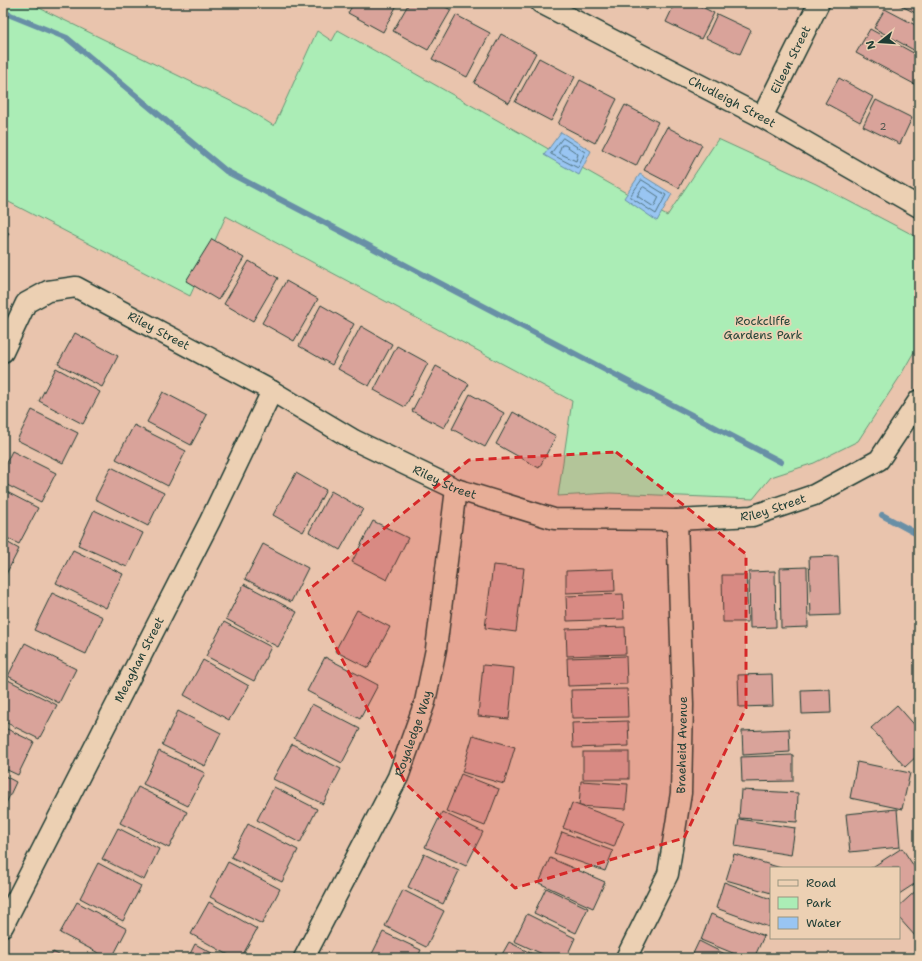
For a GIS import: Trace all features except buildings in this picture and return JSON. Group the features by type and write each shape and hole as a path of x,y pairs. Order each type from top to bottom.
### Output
{"street":[{"name":"Chudleigh Street","path":"541,3 762,117 919,207"},
{"name":"Eileen Street","path":"762,117 819,3"},
{"name":"Riley Street","path":"3,352 26,303 48,291 76,287 272,391 354,440 456,489 554,519 677,520 752,516 814,495 879,460 919,400"},
{"name":"Meaghan Street","path":"3,926 206,528 272,391"},
{"name":"Royaledge Way","path":"304,958 398,777 426,702 436,648 456,489"},
{"name":"Braeheid Avenue","path":"626,958 668,874 681,793 683,705 677,520"}],"highlighted area":[{"path":"616,452 746,554 746,708 684,838 515,888 406,784 307,591 469,460"}],"green space":[{"name":"Rockcliffe Gardens Park","path":"3,3 29,3 247,109 274,126 317,31 332,41 338,30 667,216 718,139 816,184 919,238 919,343 899,378 858,441 814,463 771,477 753,499 610,493 558,496 572,401 226,216 190,296 3,199"}],"water":[{"path":"561,132 591,151 579,175 544,155"},
{"path":"640,174 672,194 657,221 624,198"}],"waterway":[{"path":"3,12 67,38 226,171 781,462"},
{"path":"882,515 919,535"}]}
